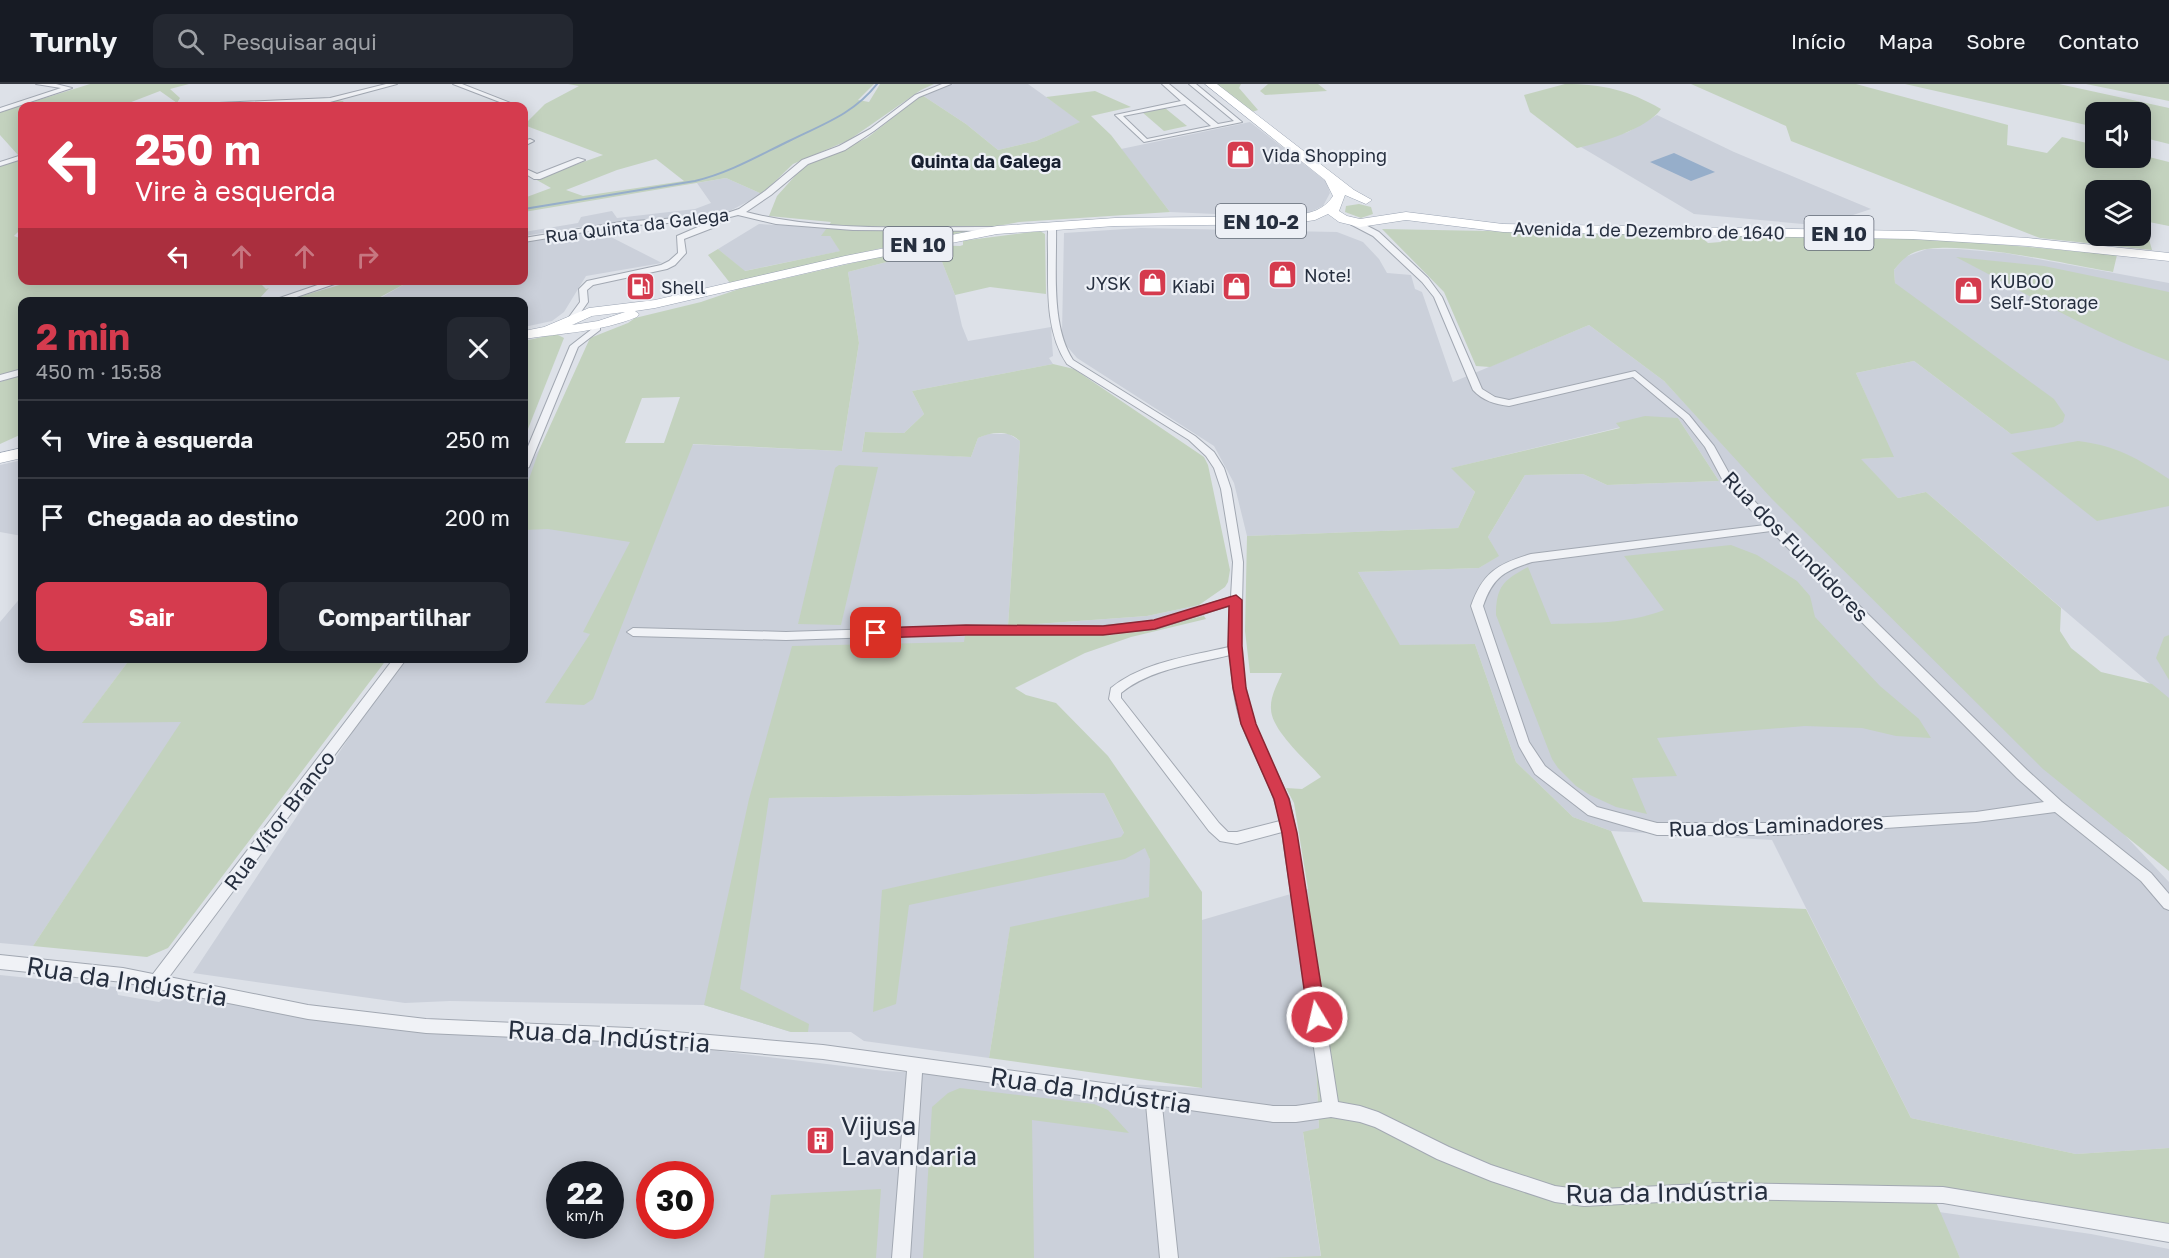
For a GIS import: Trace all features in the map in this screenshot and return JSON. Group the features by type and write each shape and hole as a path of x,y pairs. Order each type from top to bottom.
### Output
{"main road":[{"path":"1209,84 1350,193 1383,208 1385,213 1382,215"},
{"path":"1330,178 1339,196 1334,205"},
{"name":"EN 10-2","path":"1186,221 1289,220 1315,216 1348,199 1366,200"},
{"name":"EN 10-2","path":"1334,205 1335,214 1350,221"},
{"path":"1350,221 1367,223 1382,215 1416,213 1517,227"},
{"name":"Avenida 1 de Dezembro de 1640","path":"1382,215 1406,216 1483,227 1913,235 2028,242 2169,256"},
{"name":"EN 10","path":"607,314 856,257 1002,229 1052,225 1186,221 1273,224 1350,221"},
{"path":"528,334 607,314"},
{"path":"572,324 597,328 607,314"},
{"path":"0,458 18,454"}],"street":[{"path":"25,102 69,88 39,84"},
{"path":"271,102 344,98 394,84"},
{"path":"456,84 504,102"},
{"path":"737,212 768,193 804,162 842,148 872,130 917,96 948,84"},
{"path":"1165,84 1216,126"},
{"path":"1185,102 1118,114 1146,141 1239,122 1192,84"},
{"path":"344,98 353,102"},
{"path":"0,110 18,104"},
{"path":"0,164 18,158"},
{"path":"528,172 537,177 581,160"},
{"name":"Rua Quinta da Galega","path":"528,239 621,224 724,216 737,212 776,222 853,228 1002,229"},
{"path":"1376,234 1382,215"},
{"path":"528,457 574,346 572,324 584,302 583,289 590,283 672,263 682,253 680,238 714,224 724,216"},
{"name":"Rua dos Fundidores","path":"1350,221 1376,234 1425,280 1438,297 1478,390 1484,396 1498,402 1509,403 1635,374 1686,417 1709,446 1726,477 1957,711 2057,806 2146,877 2169,904"},
{"path":"1052,225 1056,327 1063,355 1070,362 1192,438 1210,454 1219,468 1227,489 1238,562 1235,650 1239,688 1248,724 1282,799 1330,1109"},
{"path":"289,297 326,285"},
{"path":"584,302 607,314"},
{"path":"574,346 597,328"},
{"path":"0,378 18,373"},
{"name":"Rua dos Laminadores","path":"1773,527 1531,558 1507,565 1484,584 1477,606 1523,743 1540,770 1593,811 1657,829 1780,829 1976,817 2057,806"},
{"path":"633,632 786,636 966,630 1103,630 1155,625 1236,600"},
{"path":"1235,650 1186,662 1122,682 1115,691 1115,699 1215,827 1226,837 1237,838 1287,825"},
{"name":"Rua Vítor Branco","path":"157,981 397,663"},
{"name":"Rua da Indústria","path":"0,962 157,981 308,1012 426,1026 629,1035 823,1052 1273,1114 1344,1110 1378,1120 1443,1153 1491,1173 1555,1194 1584,1198 1718,1191 1943,1195 2169,1233"},
{"path":"901,1258 915,1065"},
{"path":"1153,1098 1169,1258"}],"shaded area":[{"path":"953,84 1028,84 1081,122 1036,141 998,150 966,124 922,95"},
{"path":"1657,115 1734,152 1871,209 1841,219 1846,222 1847,228 1694,214 1581,147 1628,132"},
{"path":"1250,122 1326,181 1330,193 1323,206 1304,215 1282,217 1170,212 1121,149"},
{"path":"726,178 762,194 728,212 586,226 528,235 528,231 578,223 581,217 612,211 617,218 695,209 711,203 697,183"},
{"path":"759,224 827,228 822,236 830,236 841,251 744,271 718,249"},
{"path":"1141,228 1337,232 1363,242 1379,259 1387,273 1411,275 1415,289 1422,292 1453,382 1589,325 1664,381 1729,451 1956,655 2169,882 2169,1148 2076,1154 1911,1118 1772,840 1611,831 1573,817 1516,762 1475,644 1400,646 1358,572 1479,568 1498,556 1488,537 1525,475 1583,474 1607,485 1719,481 1678,418 1617,423 1621,427 1452,468 1475,492 1458,528 1247,536 1234,483 1214,446 1077,358 1065,344 1062,333 1064,233"},
{"path":"604,229 603,233 662,263 586,276 564,312 552,321 528,326 528,297 382,297 403,285 528,285 528,241"},
{"path":"937,249 955,295 968,341 1051,327 1053,356 1049,358 1053,364 912,391 924,414 904,433 865,432 862,451 971,457 978,438 988,434 1009,434 1020,441 1008,626 1147,616 1199,605 1204,616 1112,635 966,635 965,642 949,643 768,798 1104,793 1124,833 1146,848 1150,860 1150,897 1010,928 989,1058 864,1041 851,1032 791,1032 704,1005 450,1001 405,1003 193,973 398,663 528,663 528,467 540,448 664,443 842,451 859,343 848,272"},
{"path":"1927,249 2005,253 2169,283 2169,700 1926,492 1898,498 1860,459 1893,457 1856,373 1914,361 2011,434 1895,283 1894,270 1905,257"},
{"path":"18,461 18,535 0,532 0,465"},
{"path":"18,601 18,663 127,663 83,722 182,722 33,946 0,943 0,622"},
{"path":"1308,889 1319,1128 1303,1133 1321,1258 0,1258 0,975 116,987 118,995 159,1002 171,994 387,1025 669,1045 885,1071 1201,1088 1202,920"},
{"path":"1939,1212 2091,1234 2169,1249 2169,1258 1960,1258"}],"green space":[{"path":"90,84 189,84 170,89 180,98 178,102 160,91 131,102 32,102"},
{"path":"568,84 874,84 858,100 869,102 880,84 934,84 921,90 849,140 793,164 762,194 726,178 528,211 528,197 551,188 535,179 603,155 528,127 528,121 545,104 579,86","holes":["656,159 684,181 583,196 566,190 617,170"]},
{"path":"1216,84 1241,84 1239,88 1258,110 1252,112"},
{"path":"1268,84 1318,84 1327,91 1265,95 1260,91"},
{"path":"1565,84 1615,89 1661,109 1634,129 1610,139 1577,148 1530,112 1524,95"},
{"path":"1691,84 1856,84 2008,125 2007,145 2047,153 2062,137 2085,143 2085,168 2151,168 2151,158 2169,162 2169,226 2151,222 2151,180 2085,180 2085,243 2040,238 1791,141 1786,126"},
{"path":"1905,84 2059,84 2142,102 2085,102 2085,125"},
{"path":"2086,84 2169,84 2169,101"},
{"path":"1095,91 1131,107 1091,116 1111,135 1170,212 1019,222 895,245 730,283 708,255 718,249 745,271 840,251 830,236 821,236 831,222 769,216 777,196 803,167 867,138 922,95 966,124 998,150 1036,141 1080,122 1046,97"},
{"path":"333,100 344,102 297,102"},
{"path":"2151,104 2169,108 2169,144 2151,140"},
{"path":"18,106 18,155 0,135 0,112"},
{"path":"1165,108 1187,126 1164,131 1142,112"},
{"path":"18,160 18,232 14,236 18,238 18,285 262,285 266,289 269,288 261,297 18,297 18,370 0,375 0,166"},
{"path":"1359,204 1371,207 1373,214 1361,218 1345,212 1346,206"},
{"path":"1382,229 1699,235 1708,243 1721,242 1725,234 1950,240 2117,255 2113,272 2012,254 1956,248 1933,248 1915,252 1906,258 1894,270 1895,283 2054,399 2065,415 2063,422 2054,427 2011,434 1914,361 1856,373 1894,457 1861,459 1898,498 1926,492 2061,608 2060,631 2071,648 2101,672 2152,684 2169,698 2169,871 2043,769 1772,499 1664,381 1589,325 1490,367 1476,366 1444,292"},
{"path":"1040,231 1045,234 1046,294 990,287 955,295 937,249 848,272 859,343 842,451 693,444 593,699 584,705 545,703 590,634 583,632 630,542 548,529 528,530 528,482 540,448 590,338 635,318 701,302 739,289 931,245 960,246 963,245 963,241","holes":["680,397 664,443 625,443 642,398"]},
{"path":"2115,246 2151,246 2152,250"},
{"path":"1956,257 2044,266 2169,292 2169,361 2087,326"},
{"path":"339,285 403,285 380,297 298,297"},
{"path":"556,334 564,338 528,429 528,340"},
{"path":"1053,364 1074,369 1204,457 1208,465 1230,570 1225,587 1199,605 1147,616 1008,626 1020,441 1005,434 994,433 983,436 978,438 971,457 862,452 865,432 904,433 924,414 912,391"},
{"path":"18,376 18,436 0,444 0,382"},
{"path":"1645,416 1678,418 1719,481 1607,485 1583,474 1525,475 1488,537 1499,556 1479,568 1358,572 1400,645 1475,644 1516,762 1573,817 1611,831 1643,902 1806,909 1911,1118 2076,1154 2169,1148 2169,1225 1930,1188 1960,1258 1267,1258 1321,1256 1303,1132 1319,1128 1308,889 1294,803 1286,788 1302,789 1321,777 1283,736 1273,717 1272,700 1282,673 1250,673 1245,631 1247,536 1458,528 1475,492 1451,468 1620,428 1616,423"},
{"path":"2078,441 2104,446 2126,454 2169,479 2169,506 2097,521 2011,453"},
{"path":"839,465 878,467 841,625 798,624 835,468"},
{"path":"1731,545 1757,555 1797,581 1810,596 1815,617 1880,686 1919,719 1931,738 1896,736 1862,728 1805,726 1657,738 1677,776 1632,778 1647,814 1616,807 1590,795 1576,786 1552,759 1496,615 1500,590 1507,580 1528,567 1551,624 1608,622 1636,618 1664,610 1624,556"},
{"path":"1204,616 1206,619 1131,637 1085,653 1015,688 1026,695 1056,703 1108,756 1202,892 1202,1088 989,1058 1010,927 1149,897 1150,860 1145,848 1125,859 909,905 896,1004 873,1012 882,890 1121,837 1124,833 1104,793 769,798 740,989 809,1024 808,1032 791,1032 704,1005 749,799 792,646 964,642 965,635 1112,635"},
{"path":"2169,635 2169,680 2156,658 2164,637"},
{"path":"127,663 384,663 168,948 147,957 33,946 181,722 82,723"},
{"path":"960,1088 1094,1104 1108,1110 1129,1133 1032,1120 1034,1258 923,1258 932,1107 948,1093"},
{"path":"881,1189 876,1258 764,1258 771,1195"}],"water":[{"path":"1674,153 1715,172 1691,181 1650,162"}],"waterway":[{"path":"528,208 695,181 720,173 836,118 858,103 877,84"}],"place":[{"name":"Vida Shopping","path":"1241,155"},
{"name":"Note!","path":"1283,275"},
{"name":"JYSK","path":"1152,283"},
{"name":"Kiabi","path":"1236,286"},
{"name":"Shell","path":"640,287"},
{"name":"KUBOO Self-Storage","path":"1969,291"},
{"name":"Vijusa Lavandaria","path":"820,1140"}],"district":[{"name":"Quinta da Galega","path":"986,161"}],"route":[{"path":"876,633 966,630 1103,630 1155,625 1236,600 1235,646 1239,688 1248,724 1282,799 1317,1017"}]}
